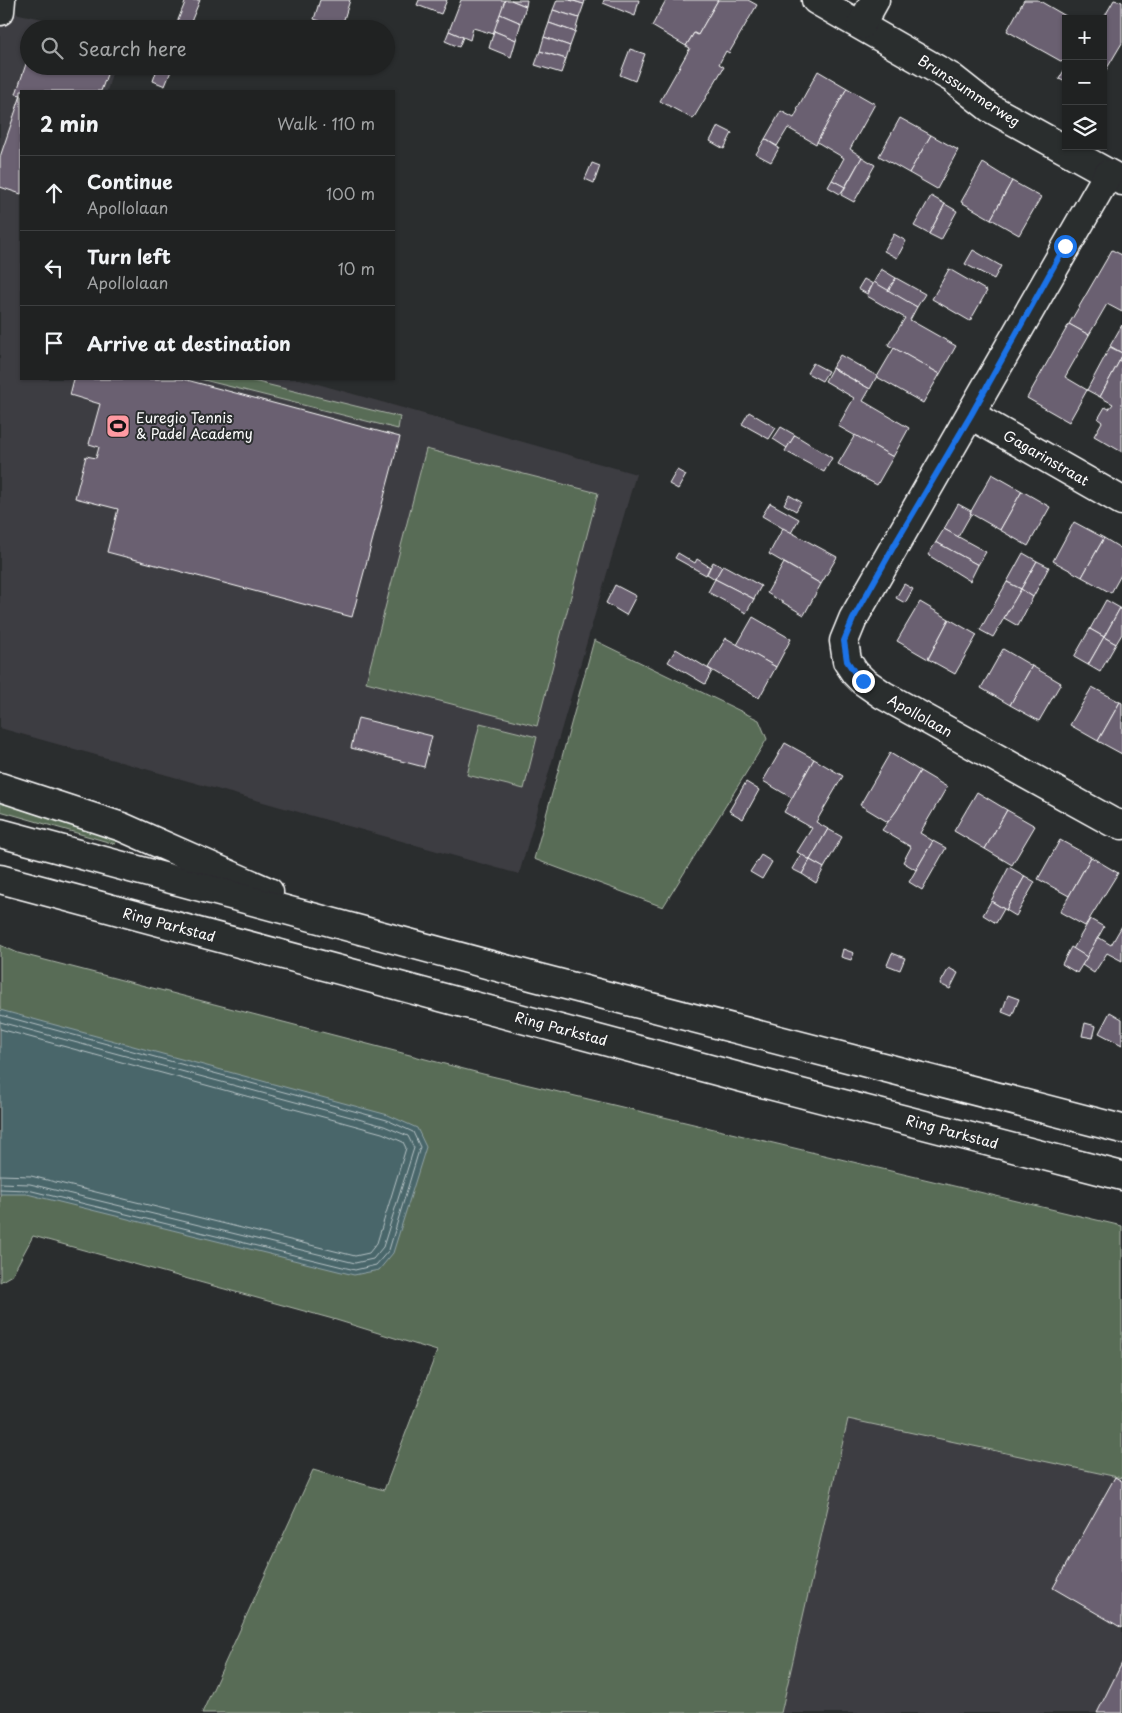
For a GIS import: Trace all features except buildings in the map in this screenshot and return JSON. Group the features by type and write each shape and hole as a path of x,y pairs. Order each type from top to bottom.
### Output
{"main road":[{"path":"0,11 1,0"},
{"name":"Brunssummerweg","path":"816,0 952,78 990,108 1115,178"},
{"path":"860,25 875,0"},
{"name":"Apollolaan","path":"1115,178 895,544 853,619 844,641 847,661 855,673 882,695 1112,822 1122,825"},
{"name":"Gagarinstraat","path":"971,415 1122,501"},
{"path":"0,787 122,827 353,929"},
{"path":"0,833 353,929 1122,1129"},
{"name":"Ring Parkstad","path":"0,879 758,1082 1122,1176"}],"shaded area":[{"path":"0,10 47,20 20,20 20,75 111,75 107,90 20,90 20,380 304,380 636,474 519,874 0,728"},
{"path":"507,1247 1122,1424 1122,1713 207,1713 385,1496"}],"green space":[{"path":"204,380 249,380 400,417 398,429"},
{"path":"426,449 598,493 537,726 366,682"},
{"path":"594,640 759,720 767,739 663,907 534,859"},
{"path":"480,723 537,737 524,789 467,775"},
{"path":"0,801 117,839 115,844 0,811"},
{"path":"0,945 18,953 483,1074 1122,1226 1122,1478 848,1419 781,1713 202,1713 313,1470 384,1490 437,1351 333,1319 33,1236 12,1275 0,1282"}],"water":[{"path":"0,1010 388,1115 417,1128 426,1147 393,1253 379,1270 354,1275 27,1194 0,1194"}],"place":[{"name":"Euregio Tennis & Padel Academy","path":"118,426"}],"route":[{"path":"863,681 847,661 844,641 853,619 971,415 1065,246"}]}
